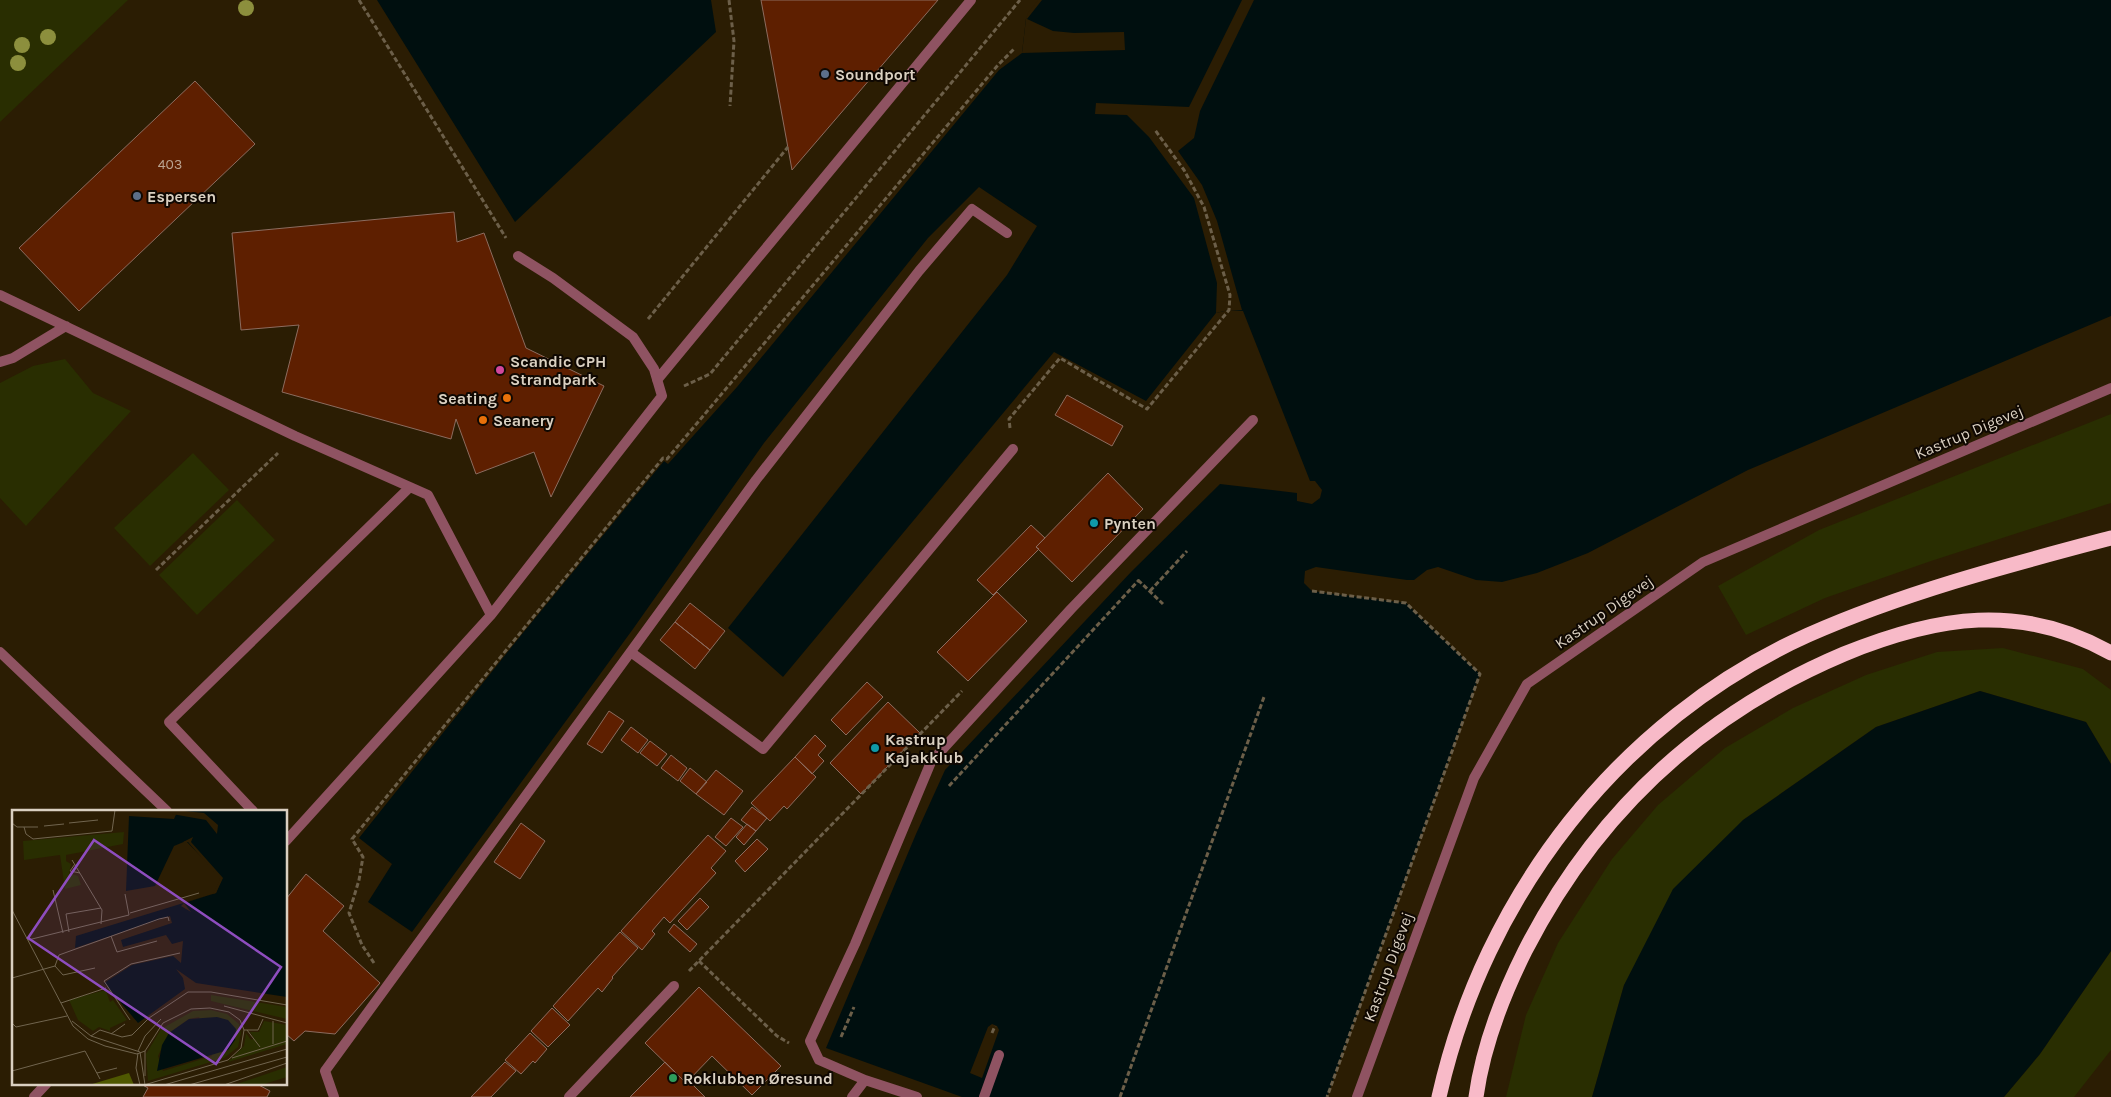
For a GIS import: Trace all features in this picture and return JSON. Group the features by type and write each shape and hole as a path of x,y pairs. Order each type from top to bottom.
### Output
{"highway":[{"path":"1439,1097 1445,1071 1467,1002 1483,964 1518,896 1560,833 1593,793 1627,757 1669,721 1696,700 1746,667 1829,626 1877,607 1949,583 2111,538"},
{"path":"1476,1097 1485,1053 1503,999 1544,915 1581,859 1606,826 1657,775 1710,729 1776,687 1830,660 1905,632 1940,624 1971,620 2003,619 2041,625 2069,632 2111,653"}],"lane":[{"path":"657,380 971,0"},
{"path":"334,1097 325,1071 632,653 756,480 919,272 972,209 1006,233"},
{"path":"288,839 492,615 662,396 654,369 633,337 553,278 518,256"},
{"path":"0,296 295,436 428,495 492,615"},
{"path":"0,362 13,358 66,326"},
{"name":"Kastrup Digevej","path":"1357,1097 1474,778 1527,684 1703,562 2111,388"},
{"path":"917,1097 865,1080 819,1060 810,1041 855,944 931,762 1071,609 1252,420"},
{"path":"632,653 763,749 1013,449"},
{"path":"252,810 169,722 410,487"},
{"path":"0,652 166,810"},
{"path":"569,1097 674,986"},
{"path":"984,1097 999,1055"},
{"path":"852,1097 865,1080"},
{"path":"34,1097 46,1084"}],"path":[{"path":"359,0 518,256"},
{"path":"729,0 734,41 730,106"},
{"path":"662,396 710,374 1020,0"},
{"path":"389,984 362,945 349,913 359,880 363,857 352,839 663,458 667,460 1014,48"},
{"path":"1013,449 1009,419 1060,358 1147,409 1229,310 1230,294 1204,207 1184,170 1155,130"},
{"path":"633,337 788,147"},
{"path":"156,570 295,436"},
{"path":"1150,591 1187,551"},
{"path":"1135,576 1163,604"},
{"path":"946,792 950,784 982,748 1139,580"},
{"path":"1312,591 1406,603 1480,674 1326,1097"},
{"path":"674,986 964,689"},
{"path":"1120,1097 1264,697"},
{"path":"699,961 777,1036 819,1060"},
{"path":"841,1037 857,1000"}],"green space":[{"path":"0,0 128,0 0,122"},
{"path":"65,359 93,393 131,411 26,526 0,498 0,383 33,366"},
{"path":"2111,414 2111,503 1931,561 1825,598 1746,635 1718,586 1819,530"},
{"path":"193,453 229,490 150,566 114,528"},
{"path":"237,500 275,540 197,615 159,575"},
{"path":"2003,648 2083,669 2111,690 2111,764 2086,722 1980,691 1876,727 1743,820 1624,985 1592,1097 1506,1097 1526,1015 1558,943 1612,859 1658,805 1725,748 1793,708 1866,675 1937,652"},
{"path":"2111,951 2111,1050 2074,1097 2004,1097 2040,1054"}],"shaded area":[{"path":"377,0 711,0 716,32 515,222"},
{"path":"1041,0 2111,0 2111,316 1748,470 1588,553 1537,573 1502,582 1476,580 1438,567 1427,570 1414,580 1316,567 1305,571 1304,583 1312,591 1406,603 1480,674 1327,1097 962,1097 826,1048 945,770 1131,572 1220,484 1297,493 1297,501 1312,504 1320,498 1322,490 1315,481 1310,481 1243,311 1229,310 1216,313 1146,401 1054,352 783,677 728,628 1007,275 1037,226 979,187 928,238 764,443 633,629 412,932 368,902 392,864 359,838 518,639 664,461 668,464 737,387 999,70 1022,53 1026,19"},
{"path":"1980,691 2086,722 2111,764 2111,951 2040,1054 2004,1097 1592,1097 1624,985 1673,889 1743,820 1876,727"}],"pier":[{"path":"1038,0 1042,0 1027,19 1053,31 1074,33 1124,32 1125,50 1022,53 1026,19 1028,13"},
{"path":"1242,0 1254,0 1200,111 1194,138 1178,151 1202,185 1217,221 1242,310 1216,313 1217,283 1194,198 1149,137 1127,115 1095,114 1096,103 1189,107"},
{"path":"992,1024 997,1026 999,1030 982,1078 970,1073 988,1027"}],"building":[{"name":"Soundport","path":"761,0 938,0 792,170"},
{"name":"Espersen","path":"195,81 255,144 79,311 19,248"},
{"path":"454,212 457,242 484,233 526,348 604,386 551,497 534,452 476,474 456,419 451,439 282,392 299,325 241,330 232,233"},
{"path":"1067,395 1123,426 1112,446 1055,415"},
{"name":"Pynten","path":"1108,473 1143,509 1072,582 1036,547"},
{"path":"1031,525 1045,538 1036,547 1039,549 993,595 977,580"},
{"name":"Kastrup Kajakklub","path":"997,592 1027,621 968,681 937,652"},
{"path":"690,603 725,631 710,650 675,622"},
{"path":"675,622 710,650 695,669 660,640"},
{"path":"867,682 883,697 846,735 831,720"},
{"name":"Kastrup Kajakklub","path":"888,702 920,733 861,794 830,763"},
{"path":"609,711 624,721 602,753 587,744"},
{"path":"631,727 648,740 638,753 621,740"},
{"path":"815,735 826,746 818,755 824,761 812,774 795,757"},
{"path":"650,741 667,754 657,766 640,753"},
{"path":"671,755 687,768 678,781 661,768"},
{"path":"795,757 816,777 787,809 784,806 770,821 751,803"},
{"path":"690,768 707,782 696,794 680,781"},
{"path":"716,770 743,791 724,815 696,794"},
{"path":"752,807 767,818 756,831 741,820"},
{"path":"731,818 743,827 726,846 715,837"},
{"path":"521,823 545,841 520,879 494,862"},
{"path":"747,824 756,831 744,845 736,837"},
{"path":"708,835 726,851 711,868 716,873 670,923 664,917 652,931 655,934 642,950 621,931"},
{"path":"757,839 768,849 745,872 735,861"},
{"path":"306,874 344,906 323,931 380,983 335,1034 305,1031 294,1041 288,1036 288,896"},
{"path":"700,898 709,907 687,930 678,921"},
{"path":"674,924 697,944 690,952 668,932"},
{"path":"620,932 638,948 612,977 602,992 598,988 568,1021 553,1006"},
{"path":"699,987 781,1066 752,1095 712,1056 686,1083 645,1043"},
{"path":"552,1008 570,1025 548,1047 531,1031"},
{"path":"530,1033 547,1049 535,1063 533,1061 521,1074 505,1060"},
{"path":"505,1062 516,1071 491,1097 471,1097"},
{"path":"665,1062 686,1083 689,1081 705,1097 630,1097"},
{"path":"141,1084 257,1084 270,1091 267,1097 143,1097 148,1088"}],"place":[{"name":"Soundport","path":"825,74"},
{"name":"Espersen","path":"137,196"},
{"name":"Scandic CPH Strandpark","path":"500,370"},
{"name":"Seating","path":"507,398"},
{"name":"Seanery","path":"483,420"},
{"name":"Pynten","path":"1094,523"},
{"name":"Kastrup Kajakklub","path":"875,748"},
{"name":"Roklubben Øresund","path":"673,1078"}]}
